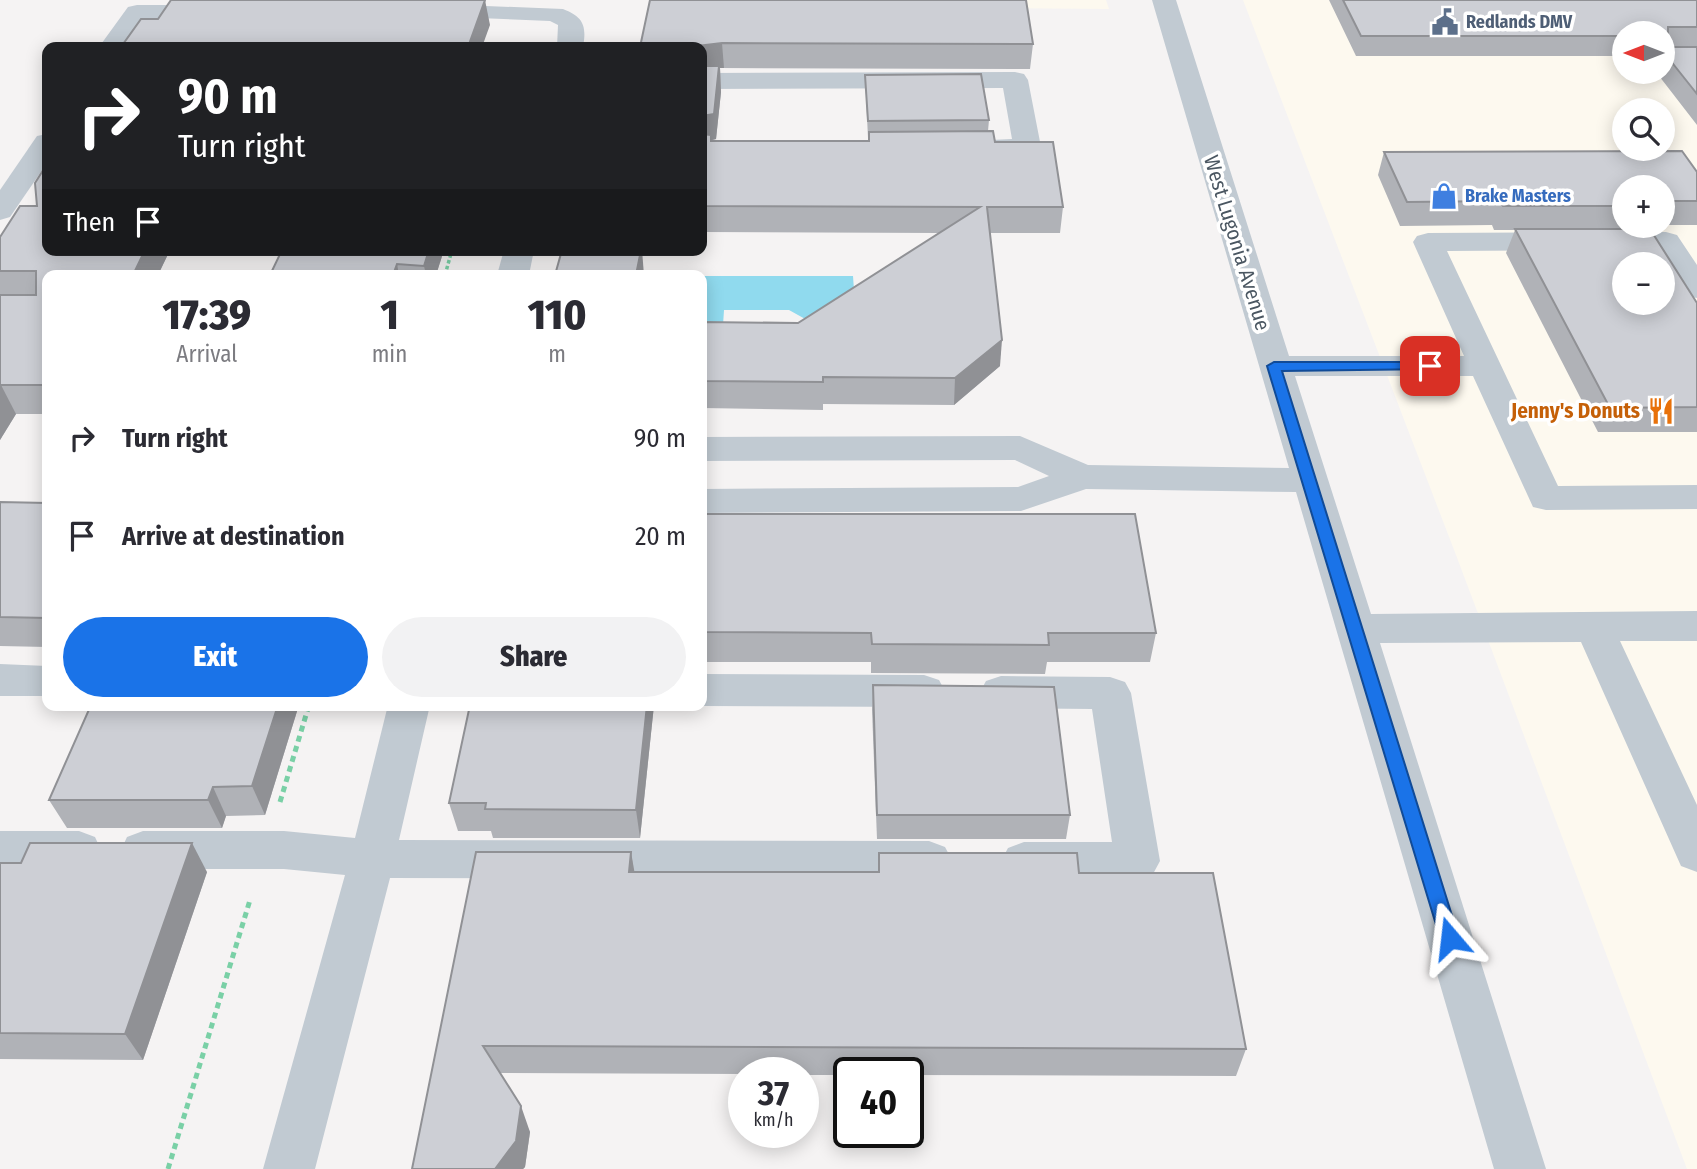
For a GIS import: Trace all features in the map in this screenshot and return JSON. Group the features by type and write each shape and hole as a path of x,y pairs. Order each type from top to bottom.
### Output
{"street":[{"name":"West Lugonia Avenue","path":"1164,0 1520,1169"},
{"path":"410,11 554,14 570,21 573,33 571,42"},
{"path":"115,42 136,12 246,12"},
{"path":"707,81 1015,80 1027,147 959,148"},
{"path":"8,219 42,152"},
{"path":"1697,289 1666,241 1428,242 1546,498 1697,497"},
{"path":"1274,366 1485,366"},
{"path":"707,449 1020,448 1083,477"},
{"path":"707,501 1021,499 1083,477 1310,480"},
{"path":"1356,629 1697,626"},
{"path":"1594,627 1697,853"},
{"path":"0,680 42,681"},
{"path":"0,850 266,850 372,859 1137,861 1110,693 707,690"},
{"path":"289,1169 372,859 408,711"}],"path":[{"path":"167,1169 307,711"}],"shaded area":[{"path":"766,0 1106,0 1109,9 785,6"},
{"path":"1243,0 1697,0 1697,1169 1687,1169"}],"water":[{"path":"707,276 853,276 854,290 807,320 789,310 724,310 723,325 707,324"}],"building":[{"path":"171,0 485,0 470,42 125,42 141,19 158,19"},
{"path":"650,0 1026,0 1033,44 707,45 707,42 641,42"},
{"path":"1343,0 1697,0 1697,27 1675,27 1675,21 1612,21 1612,36 1361,36"},
{"path":"1675,47 1697,47 1697,94 1675,66"},
{"path":"707,66 719,66 714,114 707,115"},
{"path":"981,74 989,120 868,121 865,75"},
{"path":"993,131 995,142 1053,142 1063,207 987,207 1002,340 955,378 823,377 823,382 707,381 707,322 798,323 980,207 707,206 707,135 711,135 711,141 869,141 869,132"},
{"path":"1612,151 1612,161 1675,161 1675,151 1682,151 1697,172 1697,201 1675,201 1675,175 1612,175 1612,206 1503,206 1500,201 1407,202 1384,152"},
{"path":"42,172 42,256 142,256 135,270 42,270 42,385 0,387 0,295 36,295 36,271 0,271 0,237 20,206 37,206 35,183"},
{"path":"1515,229 1612,229 1612,238 1656,238 1665,252 1612,252 1612,315 1675,315 1675,268 1697,303 1697,407 1610,408"},
{"path":"279,256 427,256 424,266 397,264 395,270 272,270"},
{"path":"560,256 640,256 637,270 556,270"},
{"path":"0,502 42,503 42,618 0,617"},
{"path":"707,514 1135,514 1156,633 1048,633 1049,645 872,644 871,633 707,632"},
{"path":"873,685 1054,687 1070,815 877,815"},
{"path":"88,711 276,711 252,786 213,787 208,800 49,800"},
{"path":"469,711 646,711 636,810 485,809 486,803 449,803"},
{"path":"30,843 192,843 125,1034 0,1033 0,863 21,863"},
{"path":"476,852 631,852 629,872 879,872 879,853 1077,853 1079,873 1213,873 1246,1049 483,1046 521,1106 516,1141 495,1169 412,1169"}],"place":[{"name":"Redlands DMV","path":"1445,22"},
{"name":"Brake Masters","path":"1444,196"},
{"name":"Jenny's Donuts","path":"1661,411"}],"route":[{"path":"1430,366 1274,366 1450,938"}]}
